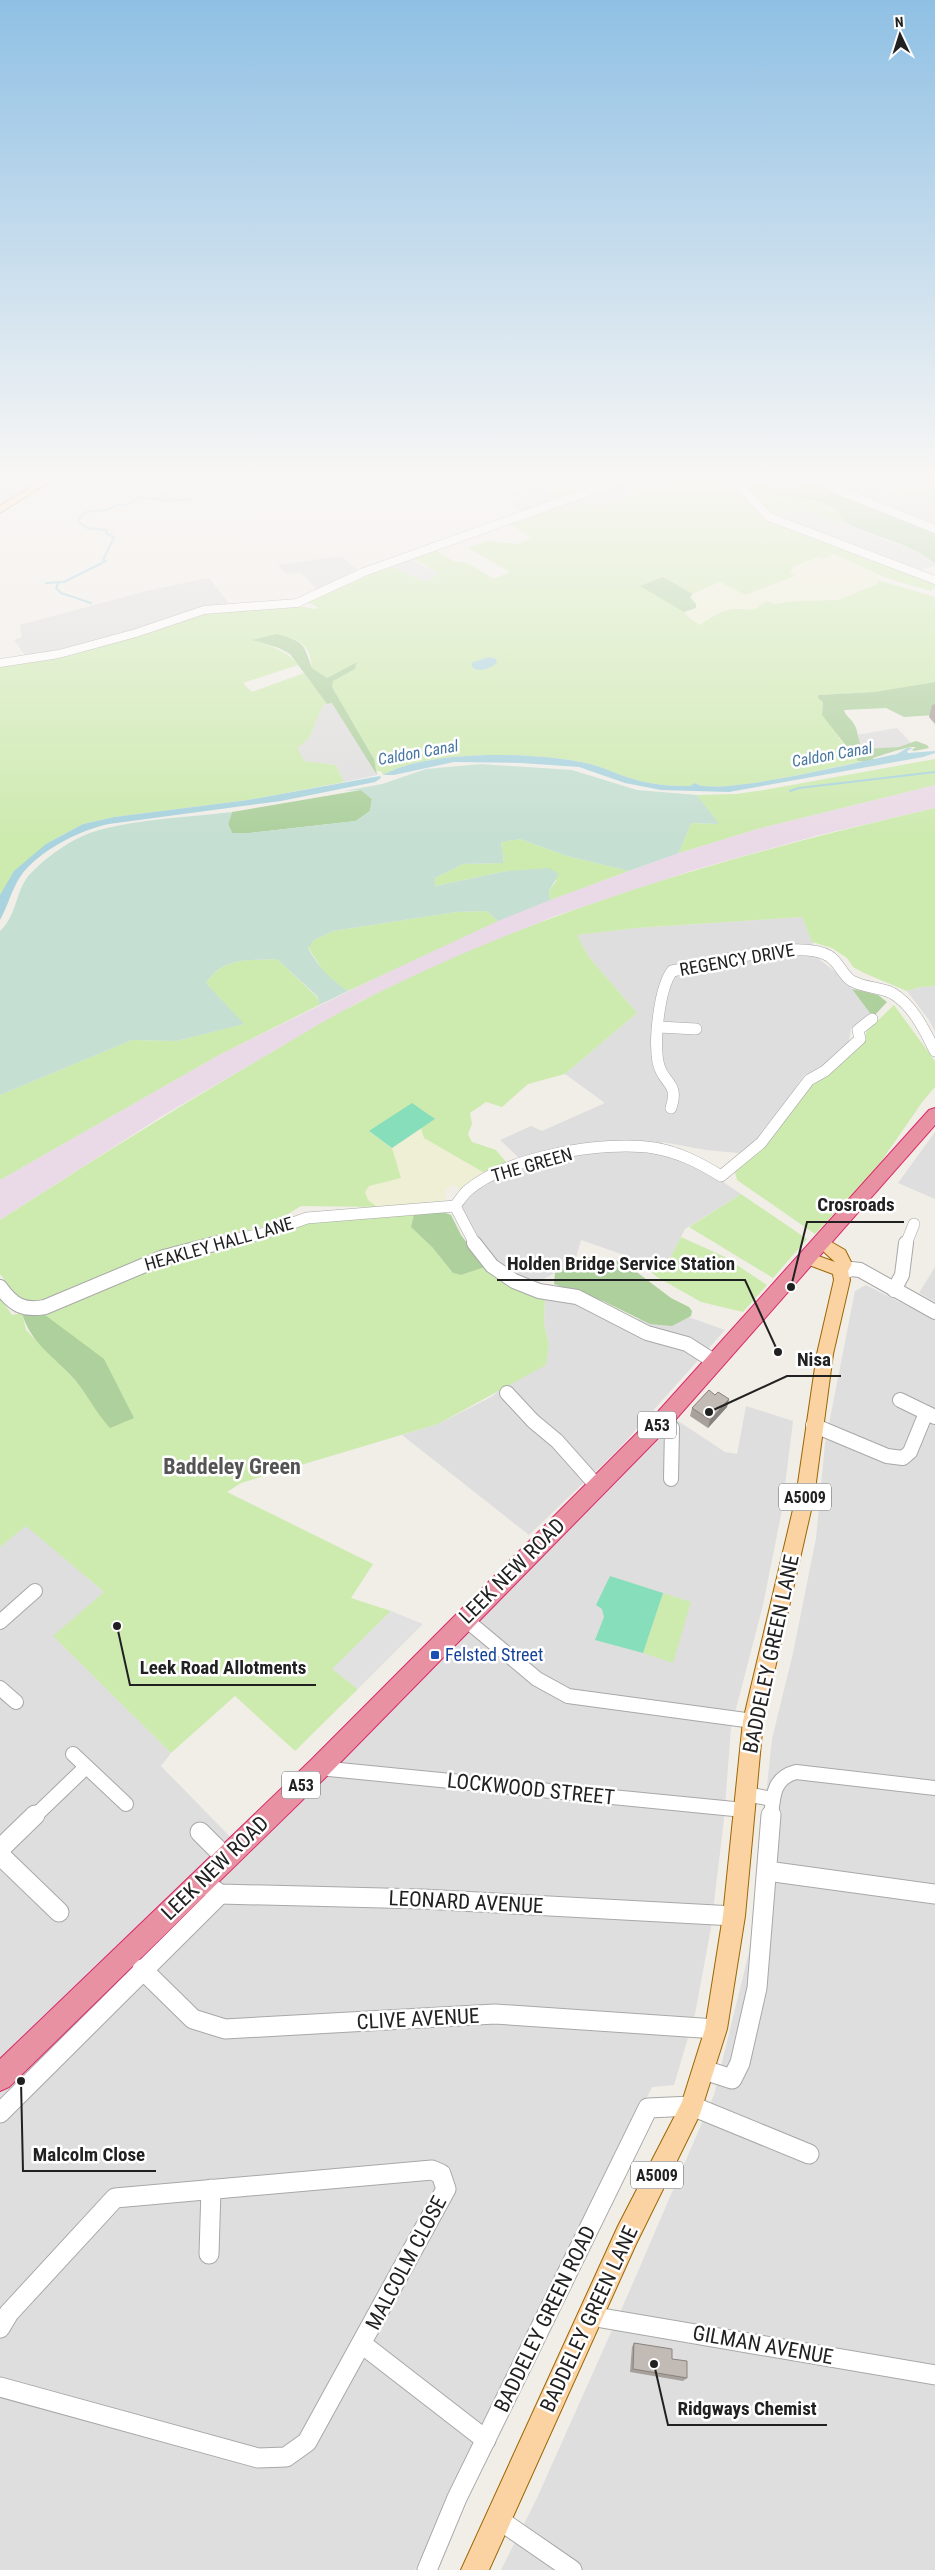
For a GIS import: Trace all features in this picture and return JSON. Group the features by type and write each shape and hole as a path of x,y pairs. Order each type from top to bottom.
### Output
{"highway":[{"name":"A53","path":"820,1242 932,1123"},
{"name":"LEEK NEW ROAD","path":"0,2078 210,1887 226,1858 319,1768 662,1420 820,1242"}],"main road":[{"path":"807,1258 841,1272 844,1264 838,1254 820,1242"},
{"name":"BADDELEY GREEN LANE","path":"475,2570 627,2235 692,2106 716,2029 734,1916 753,1721 805,1497 813,1424 841,1272"}],"street":[{"path":"0,663 59,654 136,633 204,610 297,603 308,598"},
{"name":"REGENCY DRIVE","path":"671,1108 677,1095 659,1068 659,1026 667,976 672,971 794,948 808,949 829,956 839,964 852,981 892,993 904,1002 922,1025 935,1051"},
{"name":"THE GREEN","path":"455,1206 459,1197 480,1180 507,1168 600,1147 634,1146 670,1151 700,1161 721,1176 761,1143 809,1080 825,1071 854,1045 860,1039 858,1030 872,1019"},
{"path":"659,1026 696,1029"},
{"path":"455,1206 470,1238 492,1266 514,1280 539,1291 577,1297 647,1333 686,1344 715,1362"},
{"name":"HEAKLEY HALL LANE","path":"0,1288 12,1304 27,1310 45,1307 164,1257 202,1246 262,1234 307,1218 455,1206"},
{"path":"894,1290 902,1276 905,1246 914,1224"},
{"path":"841,1272 860,1270 935,1312"},
{"path":"515,1396 533,1421 557,1441 597,1486"},
{"path":"813,1424 888,1456 903,1458 910,1452 930,1415 900,1400"},
{"path":"662,1420 672,1428 671,1479"},
{"path":"0,1622 35,1592"},
{"path":"465,1619 537,1679 568,1696 753,1721"},
{"path":"1,1691 16,1702"},
{"path":"73,1754 126,1804"},
{"path":"0,1849 86,1767"},
{"name":"LOCKWOOD STREET","path":"319,1768 745,1802 773,1799"},
{"path":"704,2070 732,2080 740,2063 757,1988 776,1782 784,1774 796,1772 935,1788"},
{"path":"200,1832 226,1858"},
{"path":"0,1855 59,1912"},
{"path":"767,1871 935,1894"},
{"name":"LEONARD AVENUE","path":"210,1887 734,1916"},
{"name":"LEEK NEW ROAD","path":"0,2113 142,1969 210,1887"},
{"name":"CLIVE AVENUE","path":"142,1969 193,2020 225,2029 495,2014 716,2029"},
{"path":"692,2106 809,2154"},
{"name":"BADDELEY GREEN ROAD","path":"427,2570 458,2498 648,2108 692,2106"},
{"name":"MALCOLM CLOSE","path":"0,2328 10,2313 115,2198 432,2170 441,2174 446,2189 307,2442 286,2457 258,2458 0,2388"},
{"path":"210,2254 211,2189"},
{"name":"GILMAN AVENUE","path":"590,2316 935,2375"},
{"name":"MALCOLM CLOSE","path":"362,2344 486,2440"},
{"path":"498,2519 572,2570"}],"shaded area":[{"path":"120,598 225,598 230,605 194,610 120,635 26,657 14,640 22,637 20,625"},
{"path":"332,703 347,723 377,775 344,782 336,765 303,761 298,747 310,737 323,705"},
{"path":"897,728 911,743 908,746 863,749 859,745 856,735"},
{"path":"935,785 935,808 819,835 697,869 555,916 429,969 357,1003 162,1116 0,1220 0,1180 219,1055 394,969 519,911 679,853 757,829"},
{"path":"802,917 820,960 845,979 873,1017 851,1029 848,1046 822,1068 804,1075 759,1140 745,1151 738,1153 706,1150 662,1142 663,1153 704,1169 741,1194 685,1229 664,1269 581,1240 575,1262 536,1283 515,1276 495,1261 478,1240 460,1204 468,1194 487,1181 483,1172 519,1158 500,1140 531,1126 542,1131 605,1103 565,1074 637,1013 588,956 576,935 636,928"},
{"path":"935,986 935,1032 929,1020 907,991 920,987"},
{"path":"935,1132 935,1199 898,1183"},
{"path":"935,1267 935,1302 919,1293"},
{"path":"866,1285 935,1320 935,2570 501,2570 537,2498 714,2095 750,1948 772,1739 793,1653 816,1538 825,1444 855,1291"},
{"path":"545,1298 590,1306 630,1327 655,1305 725,1330 618,1450 529,1535 402,1435 438,1424 493,1396 549,1344 544,1324"},
{"path":"746,1406 793,1421 782,1510 763,1605 731,1728 724,1819 711,1928 695,2014 674,2085 652,2087 469,2455 415,2570 0,2570 0,1547 26,1525 105,1593 54,1637 171,1753 161,1766 245,1852 675,1419 725,1452 737,1454"},
{"path":"391,1611 423,1624 358,1689 332,1669"}],"green space":[{"path":"317,598 676,598 687,616 700,625 724,611 733,609 750,610 757,608 766,601 774,604 797,601 839,600 844,598 935,598 935,682 874,692 818,695 823,702 822,715 851,754 860,762 774,780 725,786 706,786 695,783 690,786 657,784 644,782 586,763 565,759 511,755 454,757 427,761 403,767 383,775 381,771 376,771 374,759 332,687 332,681 357,662 327,678 312,668 309,653 298,641 284,637 268,637 253,640 283,652 298,665 243,683 252,692 304,673 327,704 323,705 310,737 298,748 304,761 336,765 344,782 248,800 114,817 83,824 46,844 0,895 0,665 70,656 195,613 298,606 319,608 308,602"},
{"path":"660,598 691,598 696,604 696,608 684,612"},
{"path":"691,598 844,598 839,600 797,601 774,604 766,601 760,607 743,611 733,609 707,619 700,625 684,612 696,608 696,604"},
{"path":"277,634 293,639 302,645 312,668 327,678 357,662 355,669 333,681 332,687 374,759 377,775 332,703 327,704 290,654 279,648 252,640"},
{"path":"935,682 935,715 904,717 886,708 844,710 856,727 863,749 899,747 916,741 927,745 929,748 914,751 912,750 916,747 901,749 873,758 874,763 858,761 822,715 823,702 818,698 818,695 874,692"},
{"path":"935,759 935,785 757,829 679,853 691,823 718,824 697,795 736,794 764,790"},
{"path":"481,764 572,770 637,790 697,795 719,824 691,823 679,853 629,871 567,856 520,839 501,842 504,863 463,864 435,878 435,886 507,871 549,868 559,874 549,891 550,900 498,921 487,911 456,912 333,931 314,940 308,948 316,962 325,972 348,991 319,1005 318,997 277,959 246,960 229,964 213,974 206,983 244,1024 177,1041 132,1040 0,1095 0,931 10,917 26,878 39,865 63,847 90,833 115,826 232,812 228,824 232,833 250,833 356,821 370,811 372,799 361,790 344,791 382,784 426,769"},
{"path":"361,790 372,799 370,811 356,821 250,833 232,833 228,824 232,812"},
{"path":"935,808 935,986 920,987 907,991 864,973 853,967 847,958 832,948 812,942 802,917 636,928 577,935 588,956 637,1013 565,1074 528,1084 502,1107 486,1102 470,1113 472,1124 468,1134 472,1142 496,1150 507,1163 483,1172 424,1138 421,1128 435,1119 370,1132 392,1148 401,1178 369,1186 365,1192 368,1200 377,1207 301,1206 270,1225 183,1245 43,1301 35,1302 23,1299 13,1291 0,1274 0,1220 201,1094 358,1003 497,939 568,912 713,865"},
{"path":"520,839 567,856 629,871 550,900 549,891 557,880 507,871 435,886 435,878 463,864 504,863 501,842"},
{"path":"487,911 498,921 348,991 327,977 308,947 314,940 333,931 456,912"},
{"path":"277,959 318,998 319,1005 219,1055 0,1180 0,1095 132,1040 177,1041 243,1024 206,983 221,968 229,964 246,960"},
{"path":"852,989 878,995 887,1002 873,1017"},
{"path":"894,1005 935,1061 935,1087 923,1101 876,1169 815,1234 737,1180 734,1168 811,1081 863,1042 867,1031"},
{"path":"412,1103 435,1119 392,1148 369,1131"},
{"path":"421,1128 424,1138 483,1172 460,1189 454,1185 446,1189 445,1200 424,1204 377,1207 368,1200 365,1192 369,1186 401,1178 392,1148"},
{"path":"741,1194 807,1239 773,1278 689,1227"},
{"path":"440,1211 451,1215 461,1235 485,1267 461,1275 453,1273 432,1247 411,1227 414,1214"},
{"path":"414,1214 411,1227 432,1247 453,1273 461,1275 485,1267 501,1282 545,1298 544,1324 549,1344 546,1365 438,1424 241,1483 227,1492 373,1564 351,1598 391,1611 333,1669 358,1689 295,1751 235,1696 171,1753 53,1636 104,1592 26,1526 0,1547 0,1298 12,1315 22,1313 26,1330 77,1382 110,1428 41,1312 159,1264 297,1226 330,1219"},
{"path":"681,1237 725,1257 767,1285 743,1312 701,1302 657,1277 634,1258 664,1269"},
{"path":"588,1257 619,1261 630,1267 671,1298 689,1307 692,1311 691,1316 672,1326 650,1324 603,1301 554,1284 555,1273"},
{"path":"41,1312 104,1359 134,1418 110,1428 76,1381 44,1350 31,1333 22,1313"},
{"path":"610,1576 663,1593 643,1653 595,1640 604,1617 602,1609 596,1605"},
{"path":"663,1593 691,1602 673,1663 643,1653"}],"water":[{"path":"489,657 496,659 497,663 485,669 473,668 471,663"},
{"path":"907,748 913,748 907,751 908,753 935,751 935,753 923,757 729,792 661,790 625,783 579,767 521,763 454,762 394,775 383,775 403,767 427,761 454,757 511,755 565,759 586,763 643,782 656,784 690,786 695,783 708,786 730,786 824,770 897,754"},
{"path":"380,776 381,778 375,782 281,801 109,824 85,831 60,843 27,868 17,882 0,920 0,895 14,871 46,844 83,824 114,817 248,800"}],"building":[{"path":"709,1390 715,1395 718,1392 729,1399 710,1420 692,1408"},
{"path":"634,2343 672,2349 672,2359 687,2361 687,2378 633,2369"}],"waterway":[{"path":"76,598 91,603"},
{"path":"790,791 799,788 935,772"}],"place":[{"name":"Crosroads","path":"791,1287"},
{"name":"Holden Bridge Service Station","path":"778,1352"},
{"name":"Nisa","path":"709,1412"},
{"name":"Leek Road Allotments","path":"117,1626"},
{"name":"Felsted Street","path":"435,1655"},
{"name":"Malcolm Close","path":"21,2081"},
{"name":"Ridgways Chemist","path":"654,2364"}],"district":[{"name":"Baddeley Green","path":"232,1466"}],"water label":[{"name":"Caldon Canal","path":"418,752"},
{"name":"Caldon Canal","path":"832,754"}]}
